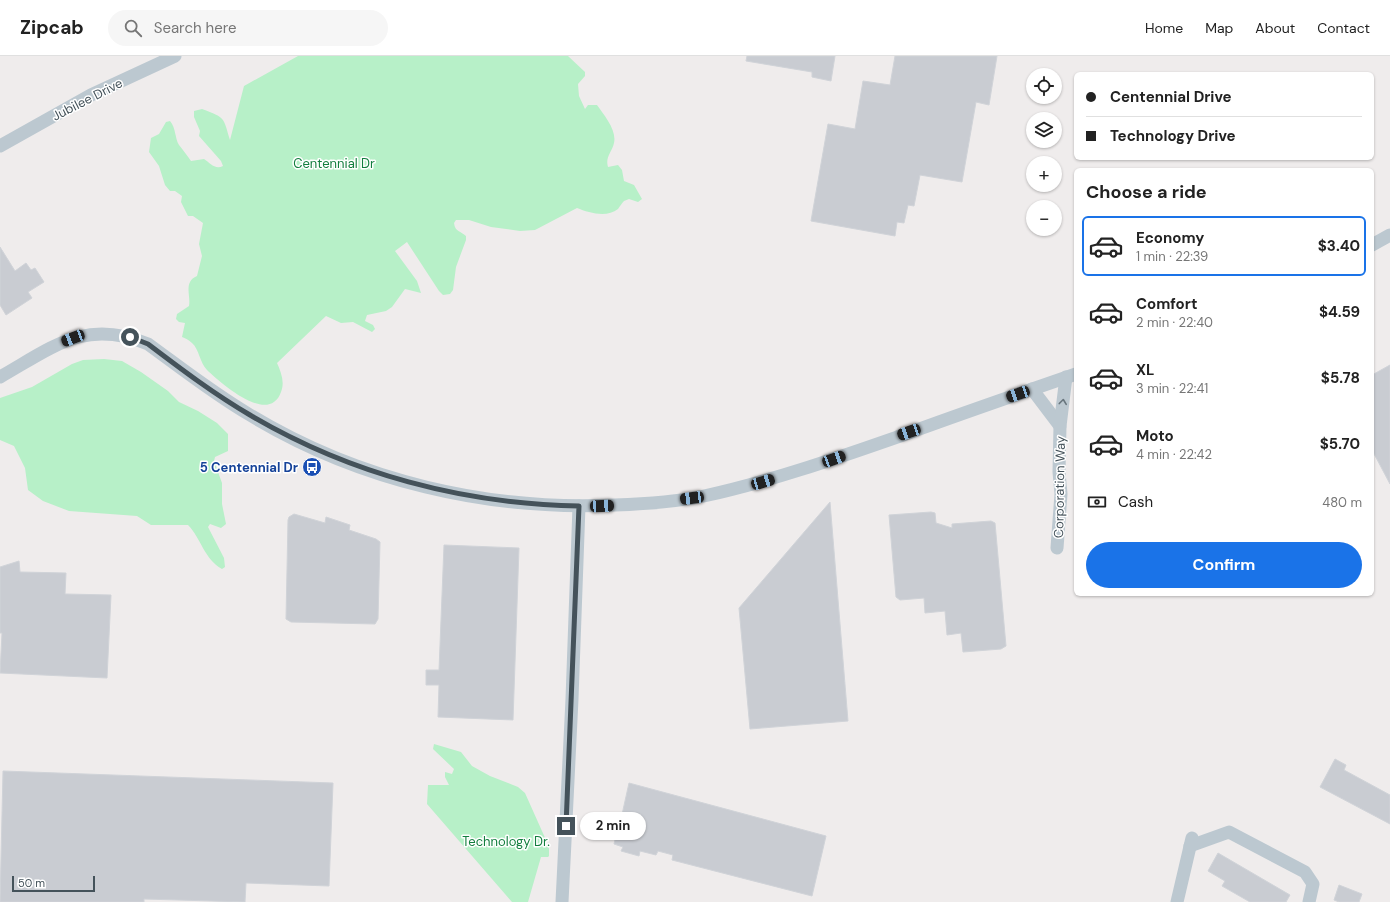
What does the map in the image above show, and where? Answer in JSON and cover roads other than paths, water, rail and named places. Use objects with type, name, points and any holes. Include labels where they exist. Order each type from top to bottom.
[{"type":"street","name":"Jubilee Drive","points":[[0,146],[91,95],[175,56]]},
{"type":"street","points":[[1374,244],[1390,235]]},
{"type":"street","points":[[0,377],[46,349],[73,338],[101,333],[130,337],[148,344],[249,415],[347,462],[394,478],[472,497],[514,503],[579,506],[667,501],[701,497],[748,486],[804,470],[1071,376]]},
{"type":"street","name":"Corporation Way","points":[[1057,548],[1061,494],[1059,472],[1060,426],[1071,376]]},
{"type":"street","name":"Corporation Way","points":[[1032,389],[1060,426]]},
{"type":"street","points":[[562,902],[572,699],[579,506]]},
{"type":"street","points":[[1176,902],[1191,841],[1229,832],[1305,872],[1312,884],[1309,902]]},
{"type":"place","name":"5 Centennial Dr","points":[[312,467]]},
{"type":"park label","name":"Centennial Dr","points":[[334,163]]},
{"type":"park label","name":"Technology Dr.","points":[[506,841]]}]
